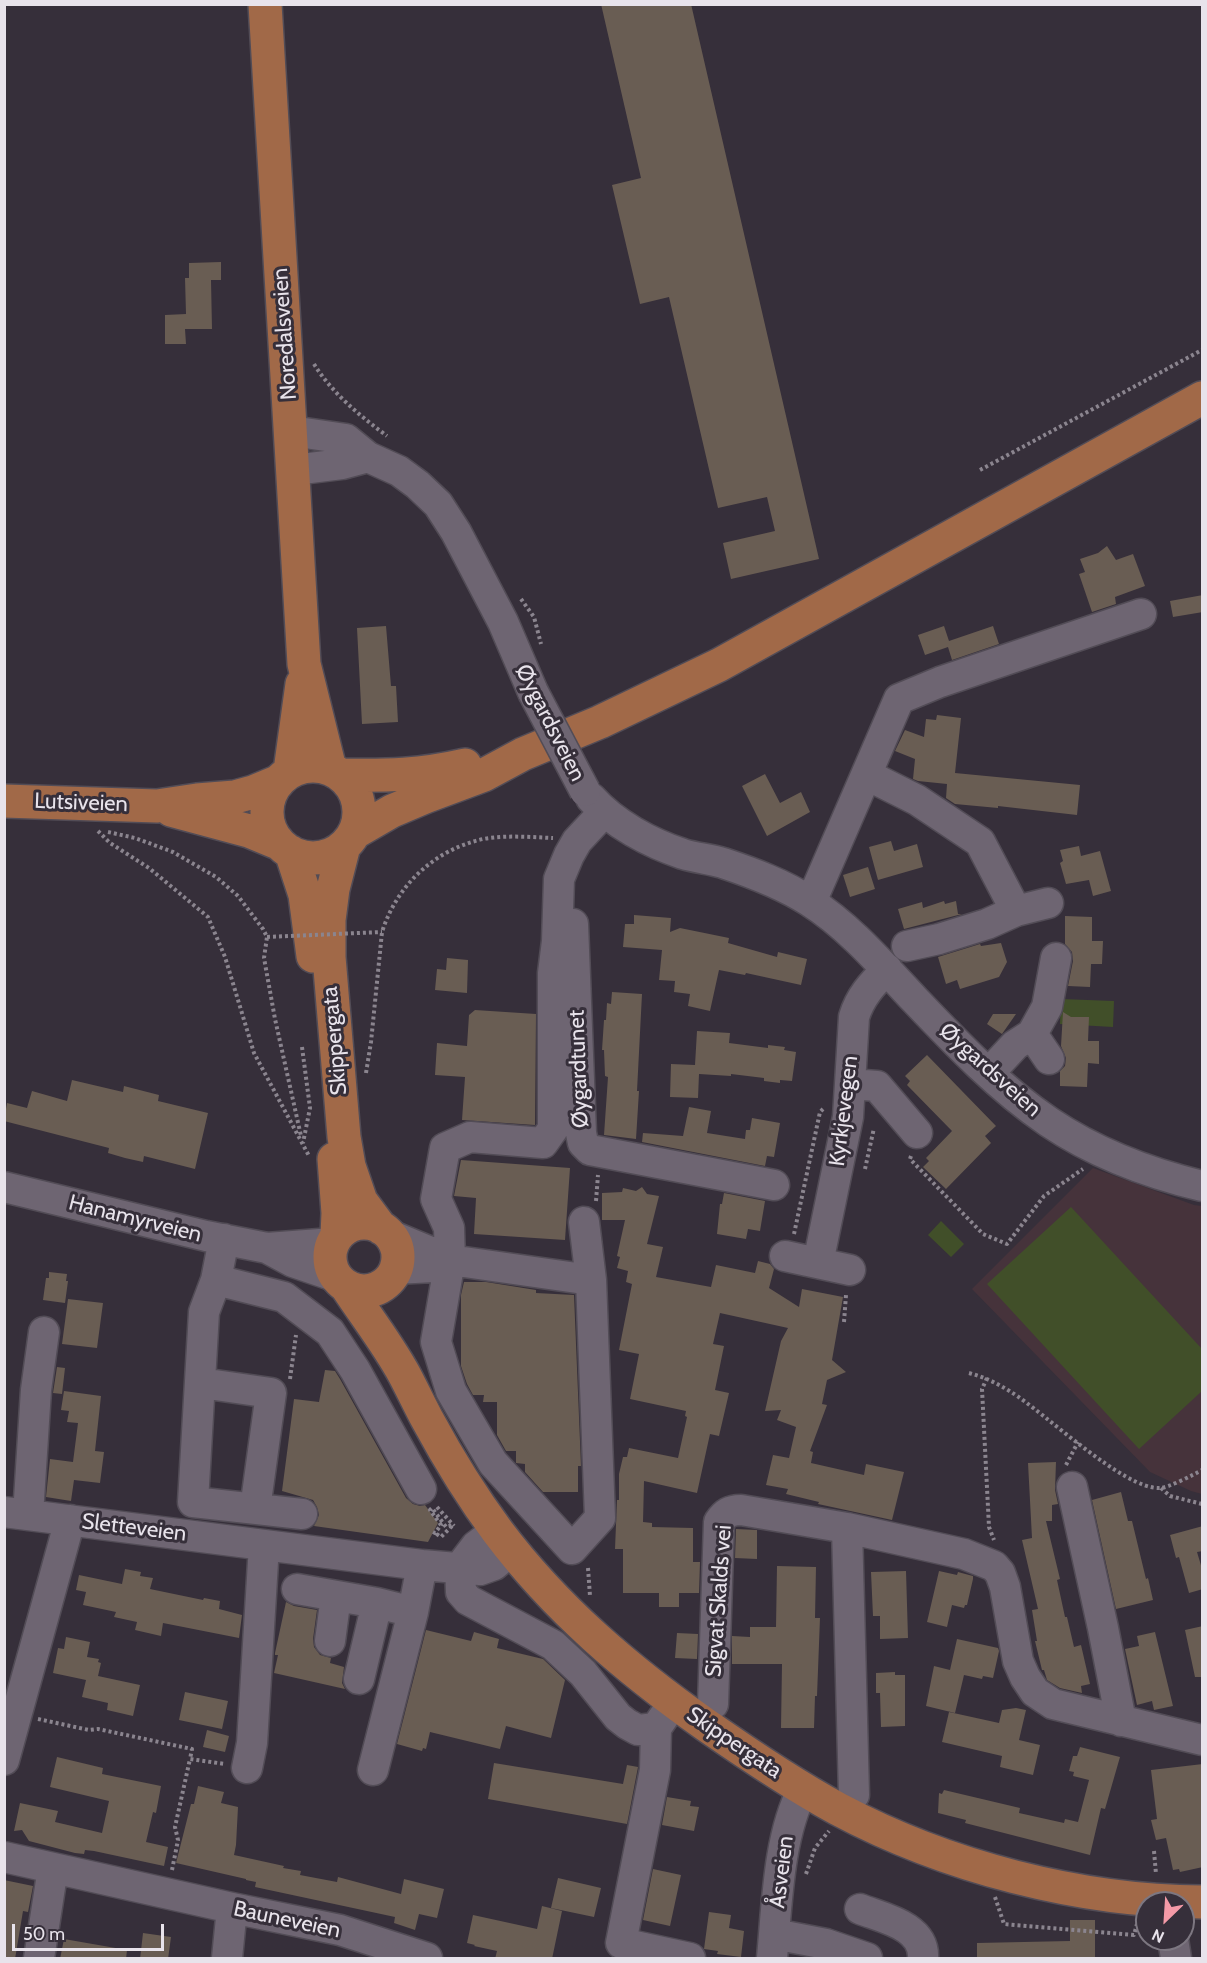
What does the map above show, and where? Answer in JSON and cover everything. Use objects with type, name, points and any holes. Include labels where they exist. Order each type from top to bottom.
[{"type":"main road","name":"Noredalsveien","points":[[265,4],[304,664],[283,777]]},
{"type":"main road","points":[[523,754],[393,776],[336,772],[317,765],[305,766],[283,777],[269,796],[266,813],[270,829],[285,847],[306,857],[315,858],[331,854],[349,839],[392,811],[425,796],[484,775],[523,754],[600,722],[719,665],[1203,398]]},
{"type":"main road","name":"Noredalsveien","points":[[304,664],[336,772]]},
{"type":"main road","points":[[336,772],[355,792],[359,808],[359,818],[349,839]]},
{"type":"main road","name":"Lutsiveien","points":[[4,801],[158,806],[235,797],[253,792],[283,777]]},
{"type":"main road","name":"Lutsiveien","points":[[158,806],[249,831],[285,847]]},
{"type":"main road","name":"Skippergata","points":[[349,839],[333,889],[329,920],[329,957],[344,1137],[349,1166],[361,1201],[386,1232],[397,1252],[392,1274],[388,1319],[403,1372]]},
{"type":"main road","name":"Skippergata","points":[[285,847],[305,896],[313,955],[338,1212],[335,1239],[329,1255],[331,1267],[403,1372],[452,1462],[504,1540],[526,1567],[589,1632],[624,1664],[665,1715],[882,1831],[988,1871],[1057,1886],[1135,1894]]},
{"type":"main road","points":[[335,1239],[347,1227],[358,1223],[370,1223],[386,1232]]},
{"type":"main road","points":[[341,1282],[357,1290],[368,1290],[380,1287],[392,1274]]},
{"type":"street","name":"Øygardsveien","points":[[291,431],[346,439],[379,448],[399,471],[438,504],[456,532],[503,622],[533,692],[595,802],[661,845],[758,876],[811,902],[843,927],[887,969],[958,1044],[989,1073],[1028,1107],[1099,1157],[1203,1186]]},
{"type":"street","points":[[294,470],[342,464],[379,448]]},
{"type":"street","points":[[811,902],[899,699],[940,682],[1141,614]]},
{"type":"street","points":[[867,775],[917,800],[980,842],[1016,911]]},
{"type":"street","points":[[584,1222],[591,1280],[592,1526],[572,1549],[493,1463],[451,1391],[436,1342],[450,1260],[449,1228],[436,1199],[445,1148],[470,1137],[543,1143],[553,1129],[553,973],[560,879],[595,802]]},
{"type":"street","name":"Øygardtunet","points":[[563,872],[570,891],[574,936],[581,1133],[586,1147],[599,1152],[774,1185]]},
{"type":"street","points":[[907,946],[939,939],[987,924],[1016,911],[1048,903]]},
{"type":"street","points":[[989,1073],[1015,1045],[1032,1034],[1047,1007],[1056,958]]},
{"type":"street","name":"Kyrkjevegen","points":[[818,1263],[848,1117],[854,1017],[858,1002],[887,969]]},
{"type":"street","points":[[1032,1034],[1049,1059]]},
{"type":"street","points":[[851,1084],[877,1086],[917,1133]]},
{"type":"street","name":"Hanamyrveien","points":[[4,1187],[267,1248],[293,1262],[341,1282]]},
{"type":"street","points":[[386,1232],[450,1260],[591,1280]]},
{"type":"street","points":[[224,1239],[216,1280],[204,1312],[194,1502],[302,1514]]},
{"type":"street","name":"Hanamyrveien","points":[[267,1248],[335,1239]]},
{"type":"street","points":[[784,1256],[850,1270]]},
{"type":"street","points":[[392,1274],[434,1267],[450,1260]]},
{"type":"street","points":[[216,1280],[284,1297],[330,1332],[356,1370],[421,1489]]},
{"type":"street","points":[[16,1513],[44,1332]]},
{"type":"street","points":[[201,1383],[271,1393],[255,1509]]},
{"type":"street","points":[[1072,1487],[1121,1721]]},
{"type":"street","name":"Sigvat Skalds vei","points":[[713,1704],[719,1522],[725,1514],[732,1510],[847,1528],[964,1554],[994,1566]]},
{"type":"street","name":"Sletteveien","points":[[16,1513],[422,1565],[460,1567]]},
{"type":"street","points":[[4,1760],[11,1724],[70,1520]]},
{"type":"street","points":[[847,1528],[854,1795]]},
{"type":"street","points":[[504,1540],[476,1546],[466,1557],[460,1567],[462,1592],[468,1600],[553,1645],[584,1673],[618,1717],[627,1724],[638,1730],[665,1715]]},
{"type":"street","points":[[247,1768],[252,1743],[264,1545]]},
{"type":"street","points":[[373,1770],[413,1612],[422,1565]]},
{"type":"street","points":[[994,1566],[1000,1573],[1005,1587],[1018,1660],[1035,1692],[1053,1704],[1203,1740]]},
{"type":"street","points":[[297,1589],[377,1603],[413,1612]]},
{"type":"street","points":[[330,1641],[336,1596]]},
{"type":"street","points":[[359,1679],[377,1603]]},
{"type":"street","points":[[665,1715],[621,1943],[690,1959]]},
{"type":"street","name":"Åsveien","points":[[773,1946],[787,1832],[794,1807],[803,1789]]},
{"type":"street","name":"Bauneveien","points":[[4,1857],[340,1930],[427,1959]]},
{"type":"street","points":[[39,1958],[53,1868]]},
{"type":"street","points":[[227,1959],[232,1908]]},
{"type":"street","points":[[860,1909],[903,1926],[912,1932],[924,1953],[923,1959]]},
{"type":"street","points":[[773,1946],[826,1944],[867,1959]]},
{"type":"path","points":[[980,470],[1203,350]]},
{"type":"path","points":[[312,359],[324,378],[351,407],[379,448]]},
{"type":"path","points":[[516,594],[534,616],[541,649]]},
{"type":"path","points":[[303,1143],[264,958],[267,937],[263,929],[238,896],[216,877],[173,852],[135,837],[98,830],[110,843],[149,868],[208,917],[225,957],[254,1053],[312,1163]]},
{"type":"path","points":[[365,1080],[382,932],[387,916],[400,892],[439,857],[483,839],[533,837],[577,841]]},
{"type":"path","points":[[267,937],[382,932]]},
{"type":"path","points":[[302,1047],[310,1108],[303,1143]]},
{"type":"path","points":[[917,1133],[910,1159],[983,1234],[1007,1244],[1044,1196],[1099,1157]]},
{"type":"path","points":[[584,1222],[595,1215],[599,1152]]},
{"type":"path","points":[[774,1185],[806,1180],[835,1186]]},
{"type":"path","points":[[969,1373],[987,1378],[1012,1392],[1123,1476],[1145,1485],[1161,1488],[1170,1496],[1203,1504]]},
{"type":"path","points":[[987,1378],[982,1389],[989,1527],[999,1554],[994,1566]]},
{"type":"path","points":[[1161,1488],[1203,1470]]},
{"type":"path","points":[[421,1489],[460,1530]]},
{"type":"path","points":[[432,1508],[446,1527],[453,1525],[441,1537],[434,1533],[441,1525],[430,1510],[432,1508]]},
{"type":"path","points":[[591,1601],[592,1526]]},
{"type":"path","points":[[11,1724],[98,1729],[192,1749],[175,1827],[178,1840],[167,1894]]},
{"type":"path","points":[[190,1759],[247,1768]]},
{"type":"path","points":[[805,1876],[815,1848],[831,1830]]},
{"type":"path","points":[[1155,1851],[1158,1891]]},
{"type":"path","points":[[988,1871],[1005,1924],[1134,1935],[1135,1932]]},
{"type":"shaded area","points":[[1093,1168],[1202,1206],[1202,1494],[1150,1472],[972,1289]]},
{"type":"green space","points":[[1061,999],[1114,1001],[1113,1027],[1060,1024]]},
{"type":"green space","points":[[1071,1207],[1202,1349],[1202,1391],[1139,1449],[987,1284]]},
{"type":"green space","points":[[941,1221],[964,1244],[951,1257],[928,1235]]},
{"type":"building","points":[[601,4],[691,4],[819,559],[731,579],[723,543],[775,531],[767,497],[718,508],[669,297],[640,304],[612,185],[641,178]]},
{"type":"building","points":[[221,262],[221,280],[211,280],[212,329],[185,329],[186,344],[165,344],[165,315],[186,314],[185,278],[189,278],[189,263]]},
{"type":"building","points":[[1107,546],[1116,560],[1133,554],[1145,586],[1115,597],[1116,604],[1092,612],[1079,574],[1085,572],[1080,559],[1098,553]]},
{"type":"building","points":[[1203,595],[1203,612],[1173,617],[1170,601]]},
{"type":"building","points":[[386,626],[391,686],[396,686],[398,722],[362,724],[357,628]]},
{"type":"building","points":[[944,626],[949,641],[993,626],[999,644],[952,660],[948,647],[925,655],[918,635]]},
{"type":"building","points":[[937,715],[961,718],[955,773],[1080,785],[1077,815],[998,806],[998,808],[955,804],[946,798],[947,784],[913,779],[915,759],[895,751],[905,730],[924,737],[926,719],[936,720]]},
{"type":"building","points":[[765,774],[780,803],[801,792],[810,812],[767,836],[742,786]]},
{"type":"building","points":[[891,841],[894,851],[917,844],[923,867],[878,880],[869,847]]},
{"type":"building","points":[[1079,846],[1081,856],[1100,851],[1111,891],[1093,896],[1089,880],[1066,884],[1060,863],[1063,861],[1060,850]]},
{"type":"building","points":[[868,867],[875,889],[850,897],[843,875]]},
{"type":"building","points":[[944,901],[945,904],[956,901],[958,914],[962,914],[904,929],[898,909],[922,902],[923,908]]},
{"type":"building","points":[[634,915],[671,918],[670,932],[680,928],[729,938],[728,943],[777,957],[778,952],[807,959],[801,985],[746,973],[745,975],[719,970],[710,1011],[688,1006],[690,994],[674,992],[675,981],[659,980],[662,950],[623,947],[625,924],[634,924]]},
{"type":"building","points":[[1065,916],[1092,917],[1092,941],[1103,941],[1102,964],[1091,964],[1090,987],[1068,986],[1073,961],[1072,952],[1065,944]]},
{"type":"building","points":[[1001,943],[1007,962],[999,977],[960,989],[957,980],[946,984],[938,957],[980,944],[981,946]]},
{"type":"building","points":[[447,958],[468,960],[467,993],[435,990],[437,969],[446,970]]},
{"type":"building","points":[[612,992],[642,994],[636,1139],[604,1135],[608,1077],[605,1076],[604,1050],[602,1050],[604,1020],[606,1020],[607,1003],[611,1004]]},
{"type":"building","points":[[475,1010],[536,1014],[535,1125],[462,1120],[465,1077],[435,1075],[437,1043],[467,1046],[469,1015]]},
{"type":"building","points":[[1063,1012],[1071,1017],[1089,1017],[1088,1041],[1099,1041],[1099,1064],[1088,1063],[1087,1087],[1060,1086],[1060,1071],[1065,1066],[1066,1058],[1061,1046]]},
{"type":"building","points":[[993,1014],[1016,1014],[1002,1034],[987,1024]]},
{"type":"building","points":[[697,1031],[730,1033],[729,1043],[768,1048],[768,1045],[785,1047],[784,1050],[796,1052],[792,1081],[780,1080],[780,1083],[764,1081],[764,1078],[731,1074],[731,1076],[699,1074],[698,1098],[670,1097],[671,1064],[695,1065]]},
{"type":"building","points":[[927,1055],[996,1126],[985,1136],[991,1143],[946,1189],[923,1167],[929,1161],[926,1158],[952,1131],[907,1085],[910,1081],[905,1076]]},
{"type":"building","points":[[72,1080],[123,1092],[124,1086],[159,1095],[158,1101],[208,1113],[195,1169],[144,1156],[143,1162],[125,1158],[108,1153],[109,1148],[4,1121],[7,1103],[27,1108],[32,1091],[67,1101]]},
{"type":"building","points":[[689,1107],[711,1111],[707,1133],[745,1139],[746,1130],[750,1130],[752,1118],[780,1123],[774,1157],[767,1156],[765,1166],[642,1142],[643,1133],[683,1136]]},
{"type":"building","points":[[461,1160],[570,1168],[565,1240],[474,1234],[476,1198],[454,1196]]},
{"type":"building","points":[[642,1187],[647,1194],[659,1196],[647,1244],[663,1247],[656,1277],[711,1287],[716,1265],[755,1273],[758,1261],[770,1264],[774,1269],[769,1288],[799,1307],[802,1289],[843,1297],[832,1360],[846,1372],[827,1380],[822,1404],[827,1405],[810,1451],[813,1452],[811,1463],[864,1475],[866,1464],[904,1472],[892,1520],[818,1504],[819,1502],[786,1494],[788,1489],[766,1485],[773,1455],[789,1458],[796,1427],[777,1420],[781,1410],[765,1411],[781,1341],[788,1328],[720,1313],[713,1344],[724,1346],[715,1390],[729,1393],[719,1436],[710,1434],[697,1493],[644,1481],[643,1522],[652,1523],[652,1527],[693,1528],[693,1562],[700,1562],[699,1593],[679,1593],[679,1607],[659,1607],[659,1593],[623,1593],[623,1549],[615,1549],[619,1474],[623,1457],[627,1457],[629,1448],[678,1458],[687,1417],[685,1416],[686,1411],[630,1399],[639,1354],[619,1350],[632,1284],[626,1282],[628,1271],[617,1268],[620,1257],[617,1256],[625,1220],[602,1220],[602,1193],[622,1192],[623,1188],[636,1191]]},
{"type":"building","points":[[724,1193],[765,1201],[760,1231],[748,1229],[746,1239],[717,1234],[720,1204],[722,1204]]},
{"type":"building","points":[[49,1272],[67,1274],[65,1303],[43,1300]]},
{"type":"building","points":[[464,1282],[486,1282],[536,1290],[536,1293],[574,1295],[581,1466],[578,1466],[578,1492],[543,1492],[525,1472],[525,1464],[516,1463],[516,1451],[506,1451],[497,1435],[497,1402],[483,1402],[484,1395],[473,1395],[467,1384],[461,1366],[461,1295]]},
{"type":"building","points":[[68,1299],[103,1303],[97,1348],[62,1344]]},
{"type":"building","points":[[57,1367],[65,1368],[62,1394],[53,1393]]},
{"type":"building","points":[[325,1370],[335,1371],[406,1498],[413,1504],[425,1505],[438,1523],[428,1542],[314,1526],[319,1515],[313,1500],[282,1491],[294,1399],[319,1402]]},
{"type":"building","points":[[64,1391],[101,1396],[95,1451],[104,1452],[100,1483],[74,1480],[71,1501],[46,1497],[50,1459],[73,1462],[78,1423],[67,1422],[69,1411],[61,1410]]},
{"type":"building","points":[[1056,1462],[1055,1490],[1058,1504],[1052,1505],[1052,1521],[1046,1521],[1060,1579],[1057,1580],[1065,1617],[1067,1617],[1074,1647],[1081,1645],[1090,1684],[1081,1686],[1082,1693],[1060,1688],[1047,1680],[1042,1670],[1035,1641],[1037,1641],[1032,1610],[1038,1609],[1022,1540],[1032,1538],[1028,1463]]},
{"type":"building","points":[[1121,1492],[1128,1521],[1132,1521],[1153,1600],[1116,1609],[1092,1500]]},
{"type":"building","points":[[1203,1526],[1203,1551],[1197,1552],[1203,1572],[1203,1589],[1189,1593],[1170,1535]]},
{"type":"building","points":[[736,1529],[757,1530],[757,1559],[735,1558]]},
{"type":"building","points":[[777,1566],[816,1567],[815,1618],[820,1618],[814,1728],[781,1728],[782,1664],[732,1664],[732,1636],[750,1637],[750,1627],[776,1627]]},
{"type":"building","points":[[125,1569],[141,1572],[140,1576],[153,1578],[150,1589],[203,1600],[204,1598],[220,1601],[219,1609],[242,1615],[239,1638],[163,1623],[161,1636],[135,1630],[137,1622],[114,1617],[116,1612],[83,1605],[86,1592],[76,1590],[79,1575],[122,1584]]},
{"type":"building","points":[[906,1571],[908,1638],[880,1639],[880,1616],[873,1616],[871,1572]]},
{"type":"building","points":[[939,1571],[973,1576],[967,1605],[964,1608],[952,1605],[947,1627],[927,1622]]},
{"type":"building","points":[[286,1602],[294,1606],[317,1610],[314,1647],[320,1655],[331,1658],[330,1663],[344,1667],[342,1683],[345,1689],[274,1673],[278,1655],[275,1653]]},
{"type":"building","points":[[1203,1626],[1203,1677],[1195,1677],[1185,1630]]},
{"type":"building","points":[[426,1630],[471,1641],[474,1632],[499,1639],[497,1648],[543,1659],[565,1680],[551,1738],[506,1726],[500,1749],[430,1732],[426,1749],[423,1748],[422,1751],[397,1744]]},
{"type":"building","points":[[1155,1632],[1173,1706],[1154,1710],[1152,1701],[1137,1705],[1125,1649],[1139,1646],[1137,1636]]},
{"type":"building","points":[[677,1633],[698,1634],[697,1659],[675,1658]]},
{"type":"building","points":[[66,1637],[90,1642],[87,1657],[99,1659],[98,1662],[101,1663],[98,1676],[140,1685],[133,1716],[107,1710],[108,1703],[82,1697],[86,1680],[53,1673],[58,1648],[64,1649]]},
{"type":"building","points":[[957,1639],[998,1648],[999,1651],[993,1678],[983,1676],[982,1679],[964,1675],[955,1713],[926,1706],[934,1666],[950,1670]]},
{"type":"building","points":[[895,1672],[895,1675],[905,1675],[905,1726],[881,1727],[880,1693],[876,1693],[876,1673]]},
{"type":"building","points":[[185,1692],[228,1701],[222,1729],[179,1720]]},
{"type":"building","points":[[1016,1708],[1026,1710],[1019,1740],[1040,1745],[1033,1775],[1000,1767],[1002,1756],[942,1742],[949,1712],[999,1723],[1002,1710]]},
{"type":"building","points":[[207,1730],[229,1736],[225,1752],[203,1747]]},
{"type":"building","points":[[1080,1747],[1120,1757],[1105,1809],[1101,1808],[1090,1855],[965,1823],[966,1820],[938,1813],[939,1793],[942,1794],[944,1790],[1020,1808],[1019,1813],[1064,1823],[1065,1819],[1078,1822],[1089,1780],[1073,1776],[1074,1772],[1069,1771],[1073,1756],[1077,1756]]},
{"type":"building","points":[[57,1757],[103,1768],[102,1774],[161,1786],[156,1813],[153,1812],[146,1842],[168,1847],[164,1866],[94,1851],[85,1850],[84,1854],[75,1853],[29,1841],[22,1830],[14,1831],[20,1803],[58,1811],[55,1822],[102,1833],[109,1801],[50,1787]]},
{"type":"building","points":[[494,1763],[623,1784],[627,1765],[638,1767],[627,1824],[488,1799]]},
{"type":"building","points":[[1203,1764],[1203,1867],[1180,1872],[1179,1869],[1173,1870],[1166,1838],[1156,1840],[1151,1820],[1157,1819],[1151,1770]]},
{"type":"building","points":[[198,1786],[224,1792],[221,1803],[238,1807],[234,1855],[301,1871],[300,1875],[337,1882],[338,1877],[401,1894],[404,1879],[444,1889],[437,1918],[419,1914],[415,1930],[394,1923],[395,1917],[255,1887],[256,1882],[176,1863]]},
{"type":"building","points":[[667,1797],[691,1801],[690,1806],[699,1807],[694,1831],[662,1825]]},
{"type":"building","points":[[653,1869],[681,1875],[670,1926],[643,1920]]},
{"type":"building","points":[[558,1878],[601,1888],[594,1917],[551,1908]]},
{"type":"building","points":[[4,1880],[33,1886],[28,1912],[23,1911],[15,1959],[4,1959]]},
{"type":"building","points":[[542,1906],[562,1911],[552,1959],[495,1959],[497,1951],[467,1943],[473,1915],[537,1929]]},
{"type":"building","points":[[709,1912],[731,1915],[729,1928],[744,1931],[741,1957],[717,1954],[718,1951],[704,1949]]},
{"type":"building","points":[[1070,1920],[1095,1920],[1095,1959],[977,1959],[977,1943],[1070,1941]]},
{"type":"building","points":[[143,1933],[171,1937],[168,1959],[140,1959]]},
{"type":"building","points":[[64,1939],[127,1950],[126,1959],[60,1959]]}]
